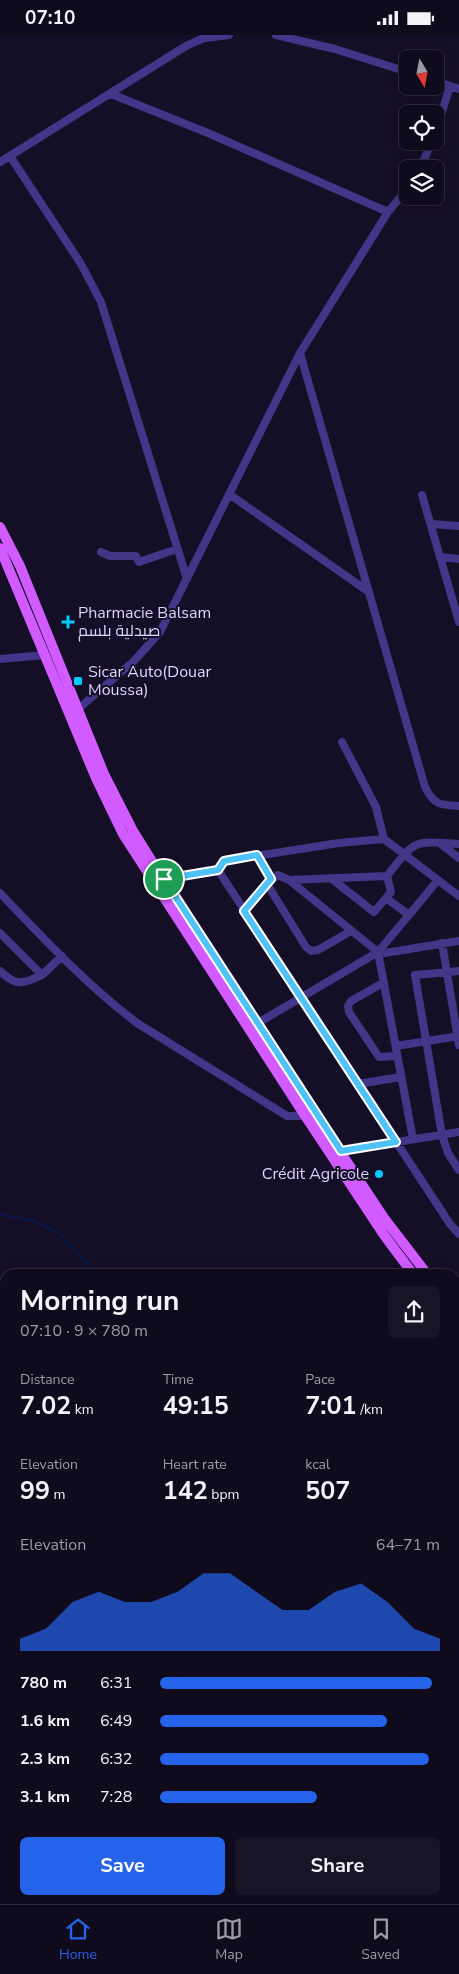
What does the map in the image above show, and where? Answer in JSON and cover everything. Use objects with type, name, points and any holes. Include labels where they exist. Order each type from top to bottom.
[{"type":"main road","points":[[0,527],[20,566],[120,806],[164,879],[384,1218],[423,1269]]},
{"type":"main road","points":[[0,548],[96,778],[123,834],[306,1117],[384,1235],[409,1269]]},
{"type":"street","points":[[0,162],[186,46],[207,37],[228,35]]},
{"type":"street","points":[[276,35],[326,47],[399,69]]},
{"type":"street","points":[[444,84],[459,89]]},
{"type":"street","points":[[444,105],[450,86]]},
{"type":"street","points":[[110,93],[208,133],[388,212]]},
{"type":"street","points":[[10,156],[81,264],[101,302],[187,579]]},
{"type":"street","points":[[78,709],[134,661],[160,632],[300,353],[388,212],[399,199]]},
{"type":"street","points":[[300,353],[425,787],[434,801],[443,805],[459,806]]},
{"type":"street","points":[[229,494],[369,592]]},
{"type":"street","points":[[422,495],[440,557],[455,595],[459,622]]},
{"type":"street","points":[[431,524],[459,526]]},
{"type":"street","points":[[101,552],[110,556],[136,555],[139,562],[177,549]]},
{"type":"street","points":[[440,557],[459,559]]},
{"type":"street","points":[[0,659],[45,655]]},
{"type":"street","points":[[342,742],[376,807],[384,839],[459,896]]},
{"type":"street","points":[[164,879],[218,870],[224,861],[339,843],[384,839]]},
{"type":"street","points":[[288,880],[387,876],[404,854],[414,845],[422,842],[459,845]]},
{"type":"street","points":[[440,843],[459,858]]},
{"type":"street","points":[[257,855],[269,882],[306,947],[311,951],[318,950],[351,931]]},
{"type":"street","points":[[218,870],[450,1224],[459,1234]]},
{"type":"street","points":[[244,911],[269,882],[278,875],[288,880],[378,952],[386,953],[459,941]]},
{"type":"street","points":[[332,879],[374,912],[391,892],[387,876]]},
{"type":"street","points":[[258,1023],[378,952],[438,880]]},
{"type":"street","points":[[0,893],[116,1008],[287,1116],[306,1117]]},
{"type":"street","points":[[386,898],[409,915]]},
{"type":"street","points":[[0,933],[42,975]]},
{"type":"street","points":[[396,1047],[459,1039],[442,943]]},
{"type":"street","points":[[378,952],[412,1139]]},
{"type":"street","points":[[0,971],[13,983],[18,983],[42,975],[62,956]]},
{"type":"street","points":[[459,971],[415,975],[442,1135],[448,1153],[459,1170]]},
{"type":"street","points":[[383,983],[351,1001],[348,1006],[349,1012],[379,1057],[397,1056]]},
{"type":"street","points":[[358,1084],[401,1077]]},
{"type":"street","points":[[341,1151],[459,1132]]},
{"type":"waterway","points":[[0,1215],[32,1220],[59,1233],[93,1269]]},
{"type":"place","name":"Pharmacie Balsam صيدلية بلسم","points":[[68,622]]},
{"type":"place","name":"Sicar Auto(Douar Moussa)","points":[[78,681]]},
{"type":"place","name":"Crédit Agricole","points":[[379,1174]]},
{"type":"route","points":[[257,855],[271,879],[244,911],[396,1142],[341,1151],[182,910],[164,879],[218,870],[220,864],[224,861],[257,855]]}]
